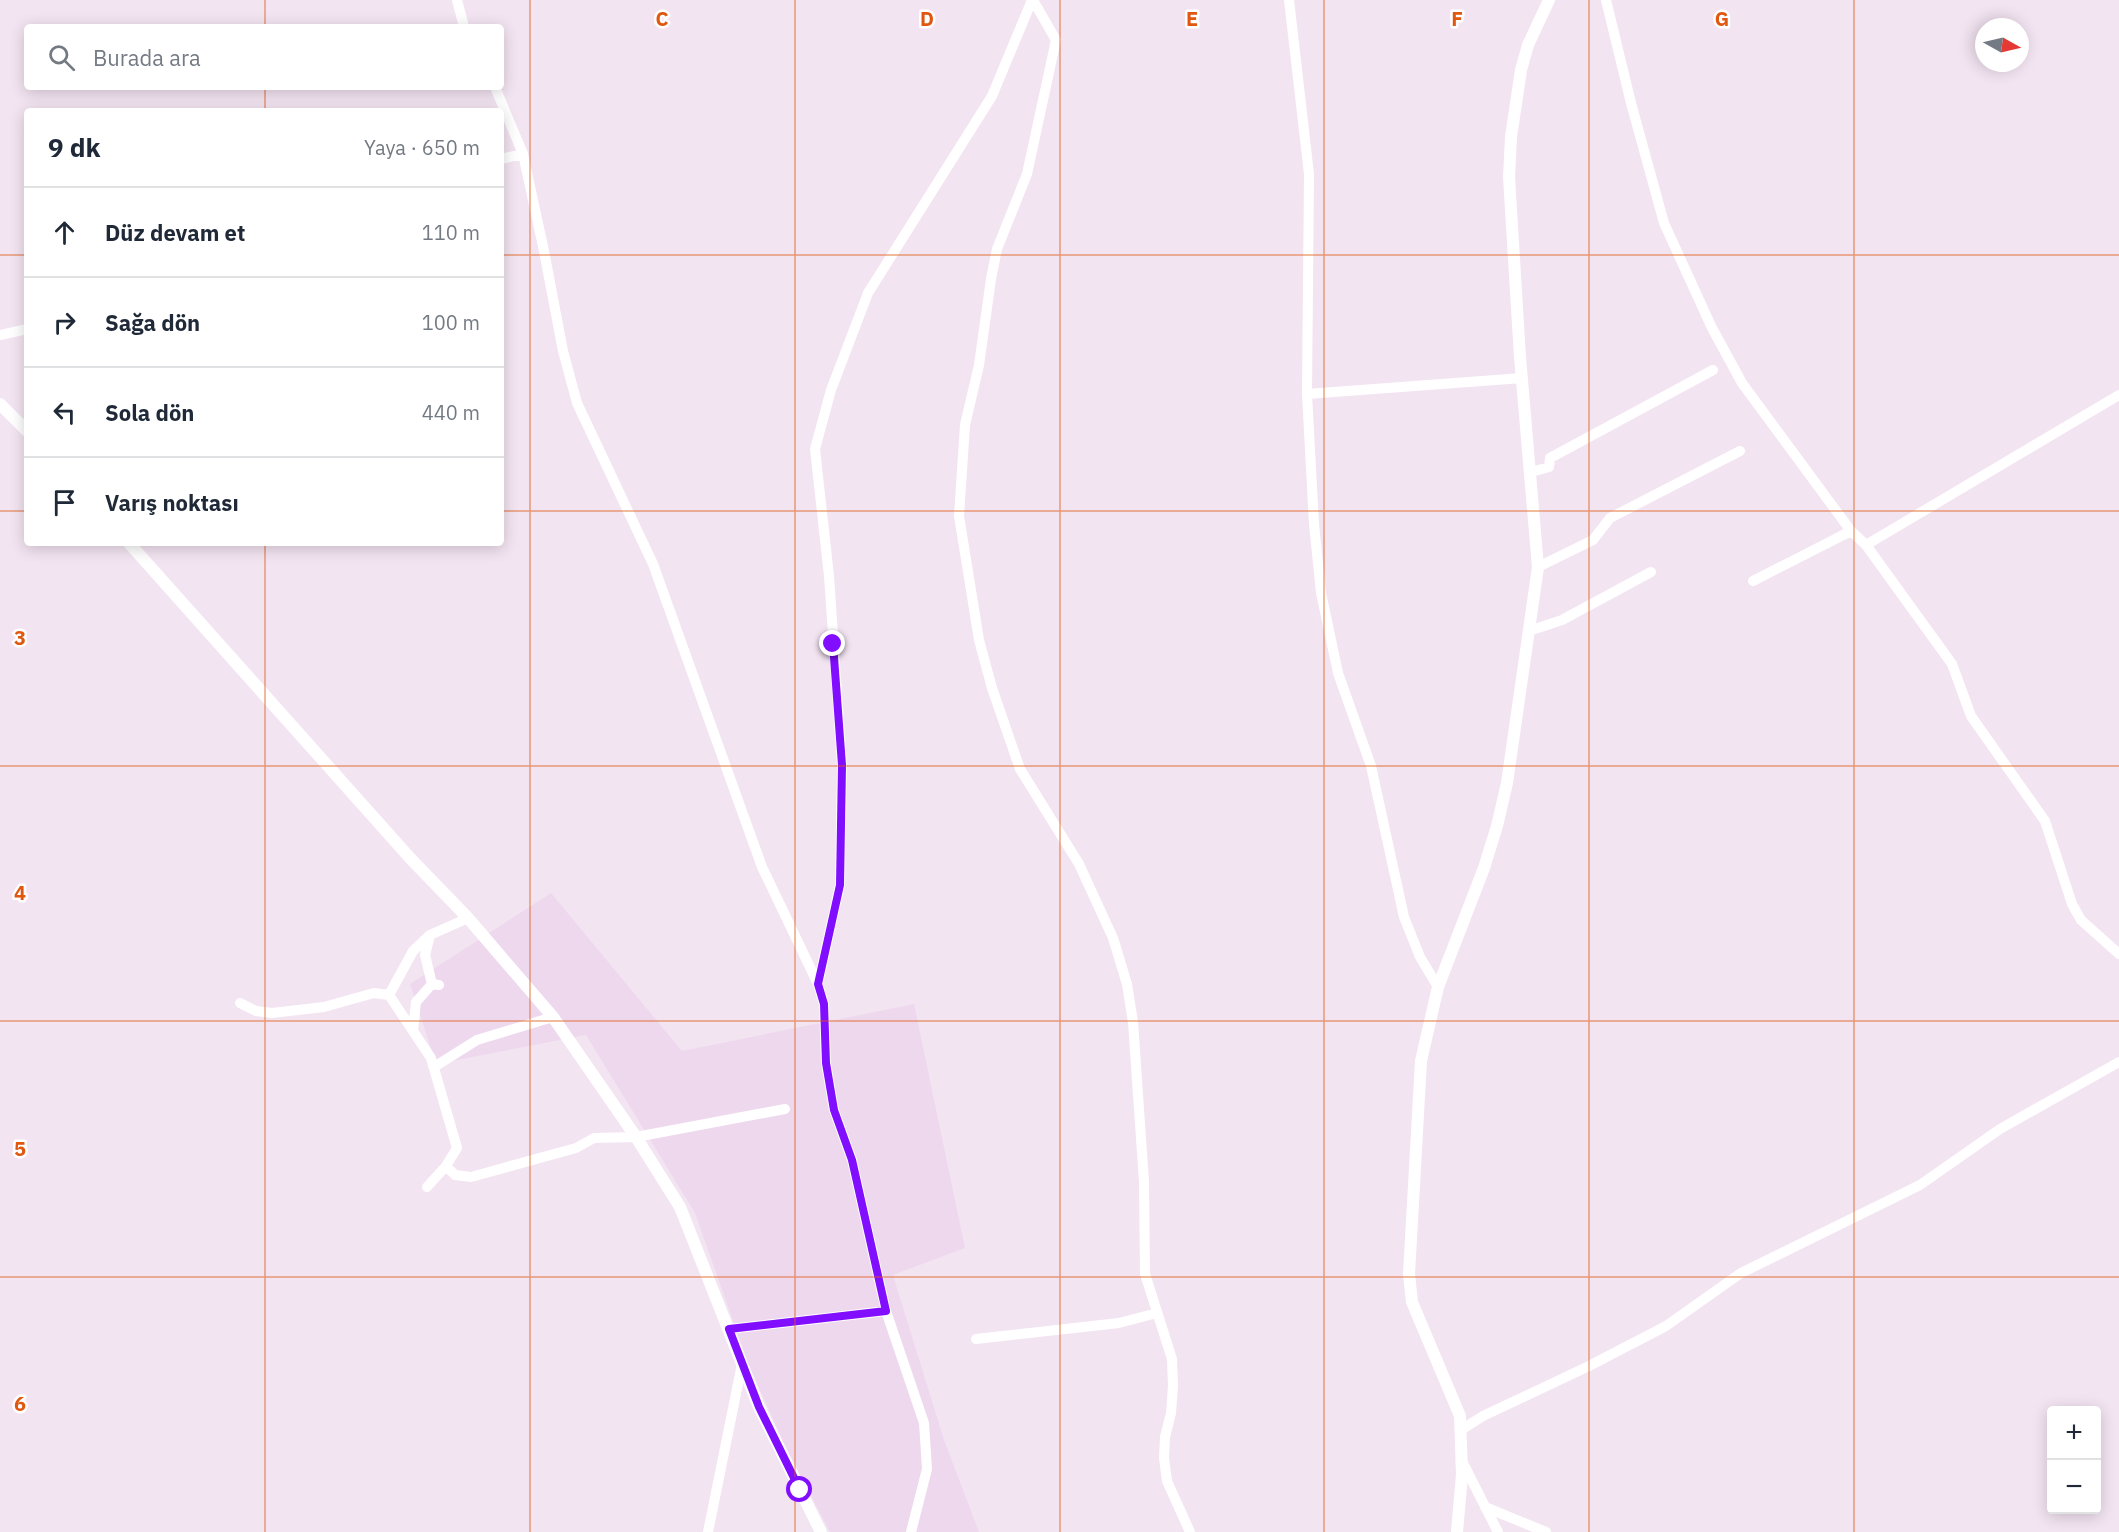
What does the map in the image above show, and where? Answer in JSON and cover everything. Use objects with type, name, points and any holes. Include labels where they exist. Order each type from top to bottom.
[{"type":"street","points":[[457,0],[463,24]]},
{"type":"street","points":[[818,984],[840,885],[842,765],[830,576],[815,449],[831,390],[868,293],[992,96],[1032,0]]},
{"type":"street","points":[[1032,0],[1056,40],[1027,174],[997,249],[979,365],[965,425],[959,516],[979,640],[992,688],[1020,769],[1080,864],[1113,938],[1127,984],[1134,1044],[1144,1182],[1144,1274],[1172,1359],[1171,1413],[1165,1437],[1164,1458],[1167,1481],[1190,1532]]},
{"type":"street","points":[[1289,0],[1309,174],[1307,394],[1314,524],[1321,593],[1338,673],[1371,766],[1404,917],[1419,957],[1438,987]]},
{"type":"street","points":[[1457,1532],[1462,1461],[1460,1416],[1412,1302],[1409,1274],[1420,1061],[1438,987],[1484,868],[1497,826],[1507,783],[1538,567],[1522,378],[1509,177],[1511,137],[1521,70],[1528,45],[1550,0]]},
{"type":"street","points":[[1606,0],[1664,223],[1712,328],[1742,383],[1851,531],[1866,545],[1952,664],[1971,716],[2045,821],[2072,904],[2081,920],[2119,954]]},
{"type":"street","points":[[496,90],[504,108]]},
{"type":"street","points":[[504,109],[523,154],[563,351],[577,403],[653,564],[758,857],[818,984],[824,1004],[826,1063],[834,1110],[852,1160],[886,1311],[924,1423],[927,1469],[911,1532]]},
{"type":"street","points":[[504,158],[523,154]]},
{"type":"street","points":[[0,335],[24,330]]},
{"type":"street","points":[[1531,472],[1549,468],[1550,458],[1713,370]]},
{"type":"street","points":[[1307,394],[1522,378]]},
{"type":"street","points":[[1866,545],[2119,395]]},
{"type":"street","points":[[0,404],[24,428]]},
{"type":"street","points":[[1538,567],[1593,540],[1610,518],[1740,451]]},
{"type":"street","points":[[1753,580],[1851,531]]},
{"type":"street","points":[[132,546],[410,858],[468,918],[553,1017],[636,1137],[680,1207],[759,1407],[820,1532]]},
{"type":"street","points":[[1529,631],[1562,620],[1651,572]]},
{"type":"street","points":[[389,995],[413,951],[430,935],[468,918]]},
{"type":"street","points":[[413,1030],[416,1002],[435,984],[425,956],[430,935]]},
{"type":"street","points":[[240,1003],[256,1011],[272,1012],[324,1007],[374,993],[389,995],[431,1058],[457,1148],[446,1166],[427,1187]]},
{"type":"street","points":[[434,1067],[477,1040],[553,1017]]},
{"type":"street","points":[[1461,1430],[1483,1416],[1589,1366],[1666,1326],[1742,1273],[1920,1185],[2000,1129],[2119,1062]]},
{"type":"street","points":[[446,1166],[455,1175],[471,1177],[576,1148],[594,1138],[636,1137],[785,1108]]},
{"type":"street","points":[[729,1329],[886,1311]]},
{"type":"street","points":[[976,1339],[1119,1323],[1157,1313]]},
{"type":"street","points":[[708,1532],[742,1364]]},
{"type":"street","points":[[1462,1461],[1498,1532]]},
{"type":"street","points":[[1485,1508],[1546,1532]]},
{"type":"shaded area","points":[[551,893],[682,1051],[914,1004],[965,1248],[893,1275],[944,1440],[979,1532],[830,1532],[784,1444],[748,1363],[695,1213],[586,1035],[436,1064],[410,984]]},
{"type":"route","points":[[800,1490],[759,1407],[729,1329],[886,1311],[852,1160],[834,1110],[826,1063],[824,1004],[818,984],[840,885],[842,765],[833,644]]}]
